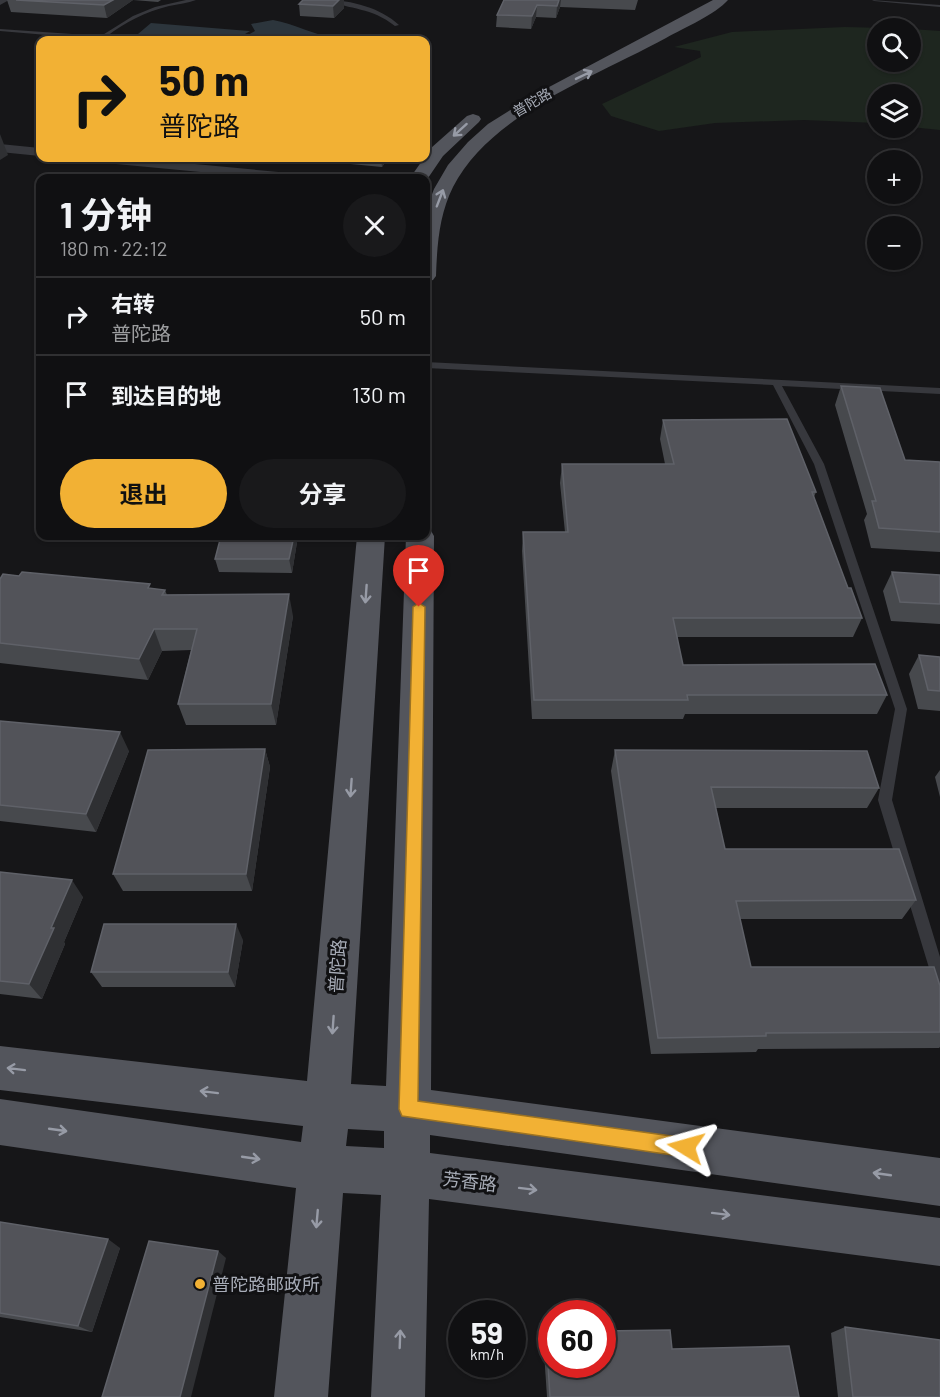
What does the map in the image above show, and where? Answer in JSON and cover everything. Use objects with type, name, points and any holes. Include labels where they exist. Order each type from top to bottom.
[{"type":"main road","points":[[633,33],[694,0]]},
{"type":"main road","name":"普陀路","points":[[430,242],[433,217],[445,186],[464,156],[484,135],[513,112],[648,42],[722,0]]},
{"type":"main road","name":"普陀路","points":[[422,174],[437,152],[458,130],[488,107]]},
{"type":"main road","name":"普陀路","points":[[301,1397],[327,1106],[371,540]]},
{"type":"main road","points":[[398,1397],[408,1109],[420,540]]},
{"type":"main road","points":[[0,1068],[327,1106],[408,1109],[940,1182]]},
{"type":"main road","name":"芳香路","points":[[0,1122],[321,1168],[406,1173],[940,1242]]},
{"type":"street","points":[[0,148],[36,152]]},
{"type":"street","points":[[136,162],[259,174]]},
{"type":"lane","points":[[107,36],[119,24],[142,12],[194,0]]},
{"type":"lane","points":[[328,0],[363,7],[387,16],[397,26]]},
{"type":"lane","points":[[874,0],[940,6]]},
{"type":"lane","points":[[0,30],[62,36]]},
{"type":"lane","points":[[430,365],[940,391]]},
{"type":"lane","points":[[776,382],[819,464],[902,709],[885,800],[940,981]]},
{"type":"shaded area","points":[[273,20],[325,36],[246,36],[255,31],[251,24]]},
{"type":"shaded area","points":[[151,23],[250,31],[242,36],[138,34]]},
{"type":"shaded area","points":[[867,28],[867,72],[921,72],[921,30],[940,31],[940,130],[921,128],[921,84],[867,84],[867,123],[804,120],[715,123],[659,131],[611,116],[602,104],[701,57],[700,51],[674,47],[732,32]]},
{"type":"building","points":[[16,0],[113,0],[104,5]]},
{"type":"building","points":[[303,0],[339,0],[333,6],[299,4]]},
{"type":"building","points":[[504,0],[559,0],[557,6],[537,5],[532,16],[497,15]]},
{"type":"building","points":[[841,386],[880,388],[905,460],[940,462],[940,532],[879,528],[872,501],[876,501]]},
{"type":"building","points":[[787,419],[816,492],[812,492],[848,588],[851,588],[862,618],[673,618],[683,665],[875,664],[887,695],[687,695],[688,700],[534,700],[523,532],[568,532],[562,464],[674,464],[663,420]]},
{"type":"building","points":[[220,540],[293,540],[289,559],[215,559]]},
{"type":"building","points":[[22,572],[150,584],[148,588],[165,590],[162,595],[289,594],[271,704],[178,704],[197,629],[154,629],[139,659],[0,643],[0,579],[3,574],[19,576]]},
{"type":"building","points":[[892,572],[940,575],[940,604],[900,602]]},
{"type":"building","points":[[919,655],[940,657],[940,691],[928,690]]},
{"type":"building","points":[[0,721],[120,732],[86,814],[0,805]]},
{"type":"building","points":[[265,749],[246,874],[113,874],[148,750]]},
{"type":"building","points":[[615,750],[867,751],[879,788],[711,787],[725,849],[899,849],[916,900],[736,901],[751,967],[934,967],[940,986],[940,1032],[766,1033],[766,1036],[658,1038]]},
{"type":"building","points":[[0,872],[72,880],[29,984],[0,981]]},
{"type":"building","points":[[104,924],[236,924],[228,972],[91,972]]},
{"type":"building","points":[[0,1222],[108,1239],[78,1326],[0,1313]]},
{"type":"building","points":[[149,1241],[218,1251],[180,1397],[102,1397]]},
{"type":"building","points":[[845,1327],[940,1340],[940,1397],[853,1397]]},
{"type":"building","points":[[670,1330],[672,1349],[789,1346],[799,1397],[550,1397],[549,1378],[616,1378],[616,1331]]},
{"type":"place","name":"普陀路邮政所","points":[[200,1284]]},
{"type":"route","points":[[419,607],[408,1109],[686,1147]]}]
